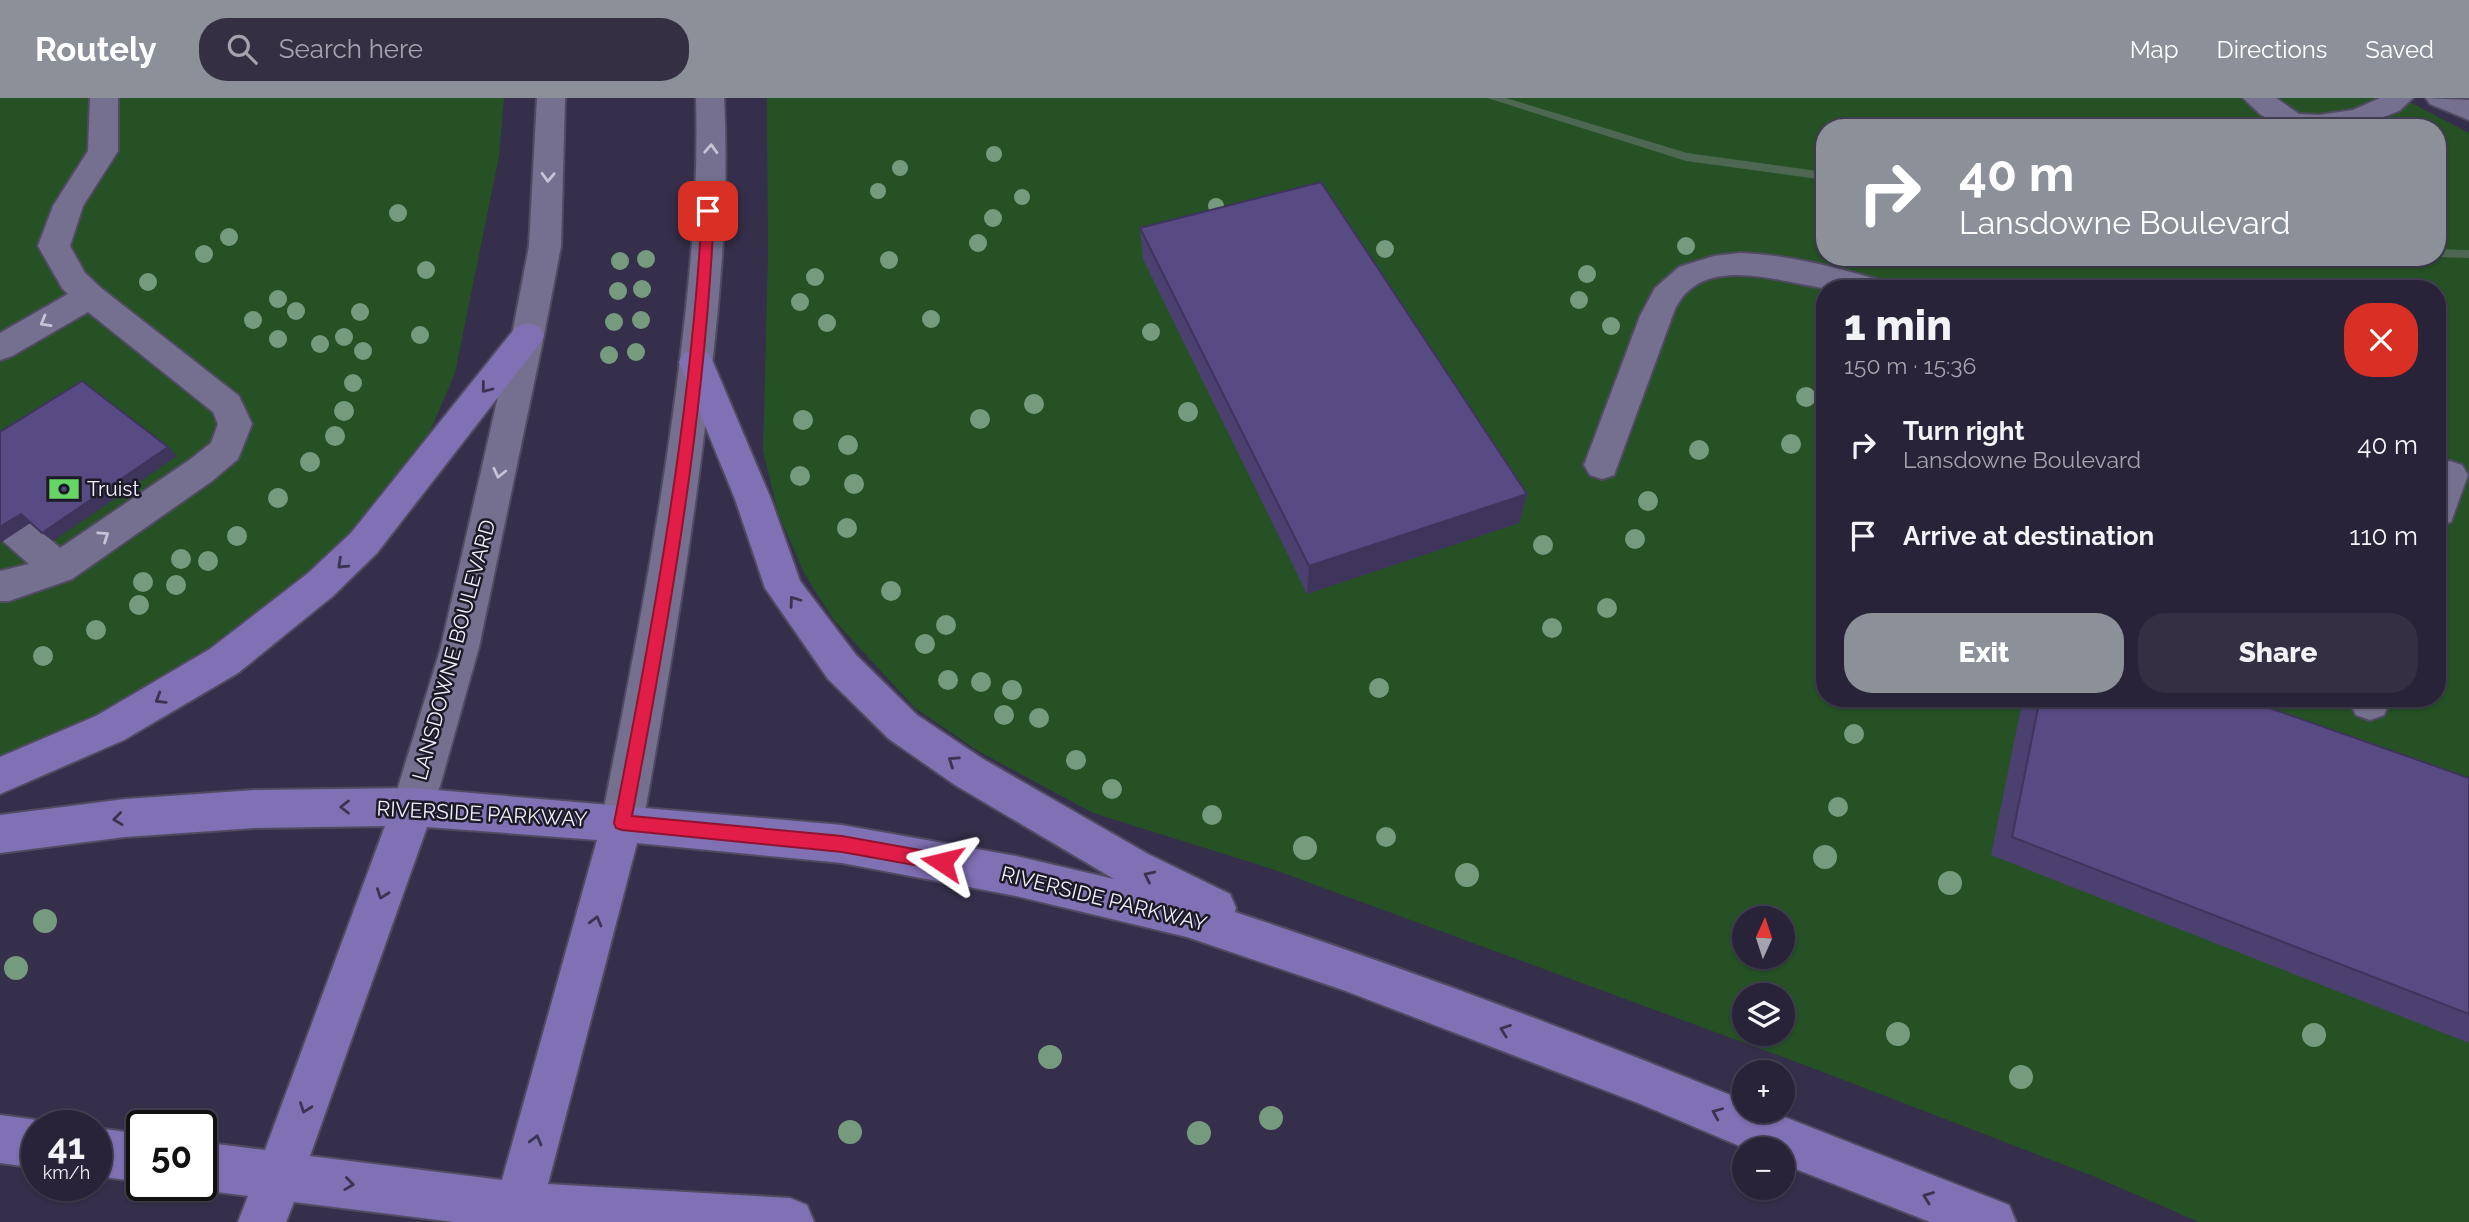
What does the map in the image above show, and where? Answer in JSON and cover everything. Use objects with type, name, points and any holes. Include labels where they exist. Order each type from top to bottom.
[{"type":"main road","points":[[0,776],[110,728],[223,661],[320,584],[364,543],[528,335]]},
{"type":"main road","points":[[696,362],[753,499],[784,588],[842,667],[903,727],[969,772],[1133,868],[1343,969]]},
{"type":"main road","name":"RIVERSIDE PARKWAY","points":[[0,834],[125,818],[255,809],[413,807],[842,844],[1016,876],[1187,917],[1343,969],[1642,1082],[1801,1148],[1992,1222]]},
{"type":"main road","name":"LANSDOWNE BOULEVARD","points":[[262,1222],[413,807]]},
{"type":"main road","points":[[516,1214],[622,823]]},
{"type":"main road","points":[[0,1139],[21,1142]]},
{"type":"main road","points":[[217,1168],[281,1175],[516,1214],[790,1222]]},
{"type":"street","points":[[8,538],[31,577],[226,450],[235,424],[227,405],[89,296],[73,280],[54,246],[68,206],[103,150],[104,98]]},
{"type":"street","name":"LANSDOWNE BOULEVARD","points":[[413,807],[460,647],[528,335],[545,246],[551,98]]},
{"type":"street","points":[[622,823],[651,675],[677,517],[696,362],[706,262],[712,133],[710,98]]},
{"type":"street","points":[[2257,98],[2288,119]]},
{"type":"street","points":[[2353,119],[2366,117],[2399,98]]},
{"type":"street","points":[[2441,98],[2469,111]]},
{"type":"street","points":[[1602,465],[1657,314],[1670,290],[1697,272],[1729,265],[1771,264],[1835,280]]},
{"type":"street","points":[[0,348],[89,296]]},
{"type":"green space","points":[[0,98],[504,98],[499,156],[455,373],[428,436],[384,505],[254,625],[144,696],[0,762]]},
{"type":"green space","points":[[767,98],[2402,98],[2442,119],[1816,119],[1816,266],[2446,266],[2446,121],[2469,133],[2469,1222],[2199,1222],[2093,1176],[1753,1046],[1795,1046],[1795,983],[1732,983],[1732,1038],[1269,868],[1093,813],[978,751],[915,708],[833,619],[804,573],[778,513],[763,451],[768,256]]},
{"type":"building","points":[[1321,182],[1527,494],[1309,566],[1140,228]]},
{"type":"building","name":"Truist","points":[[82,381],[168,447],[42,533],[21,514],[0,527],[0,432]]},
{"type":"building","points":[[2038,707],[2267,707],[2469,778],[2469,1014],[2012,837]]},
{"type":"waterway","points":[[1493,98],[1686,157],[1816,175]]},
{"type":"waterway","points":[[2446,253],[2469,254]]},
{"type":"place","name":"Truist","points":[[64,489]]},
{"type":"route","points":[[708,211],[704,288],[683,477],[651,675],[622,823],[842,844],[942,862]]}]
